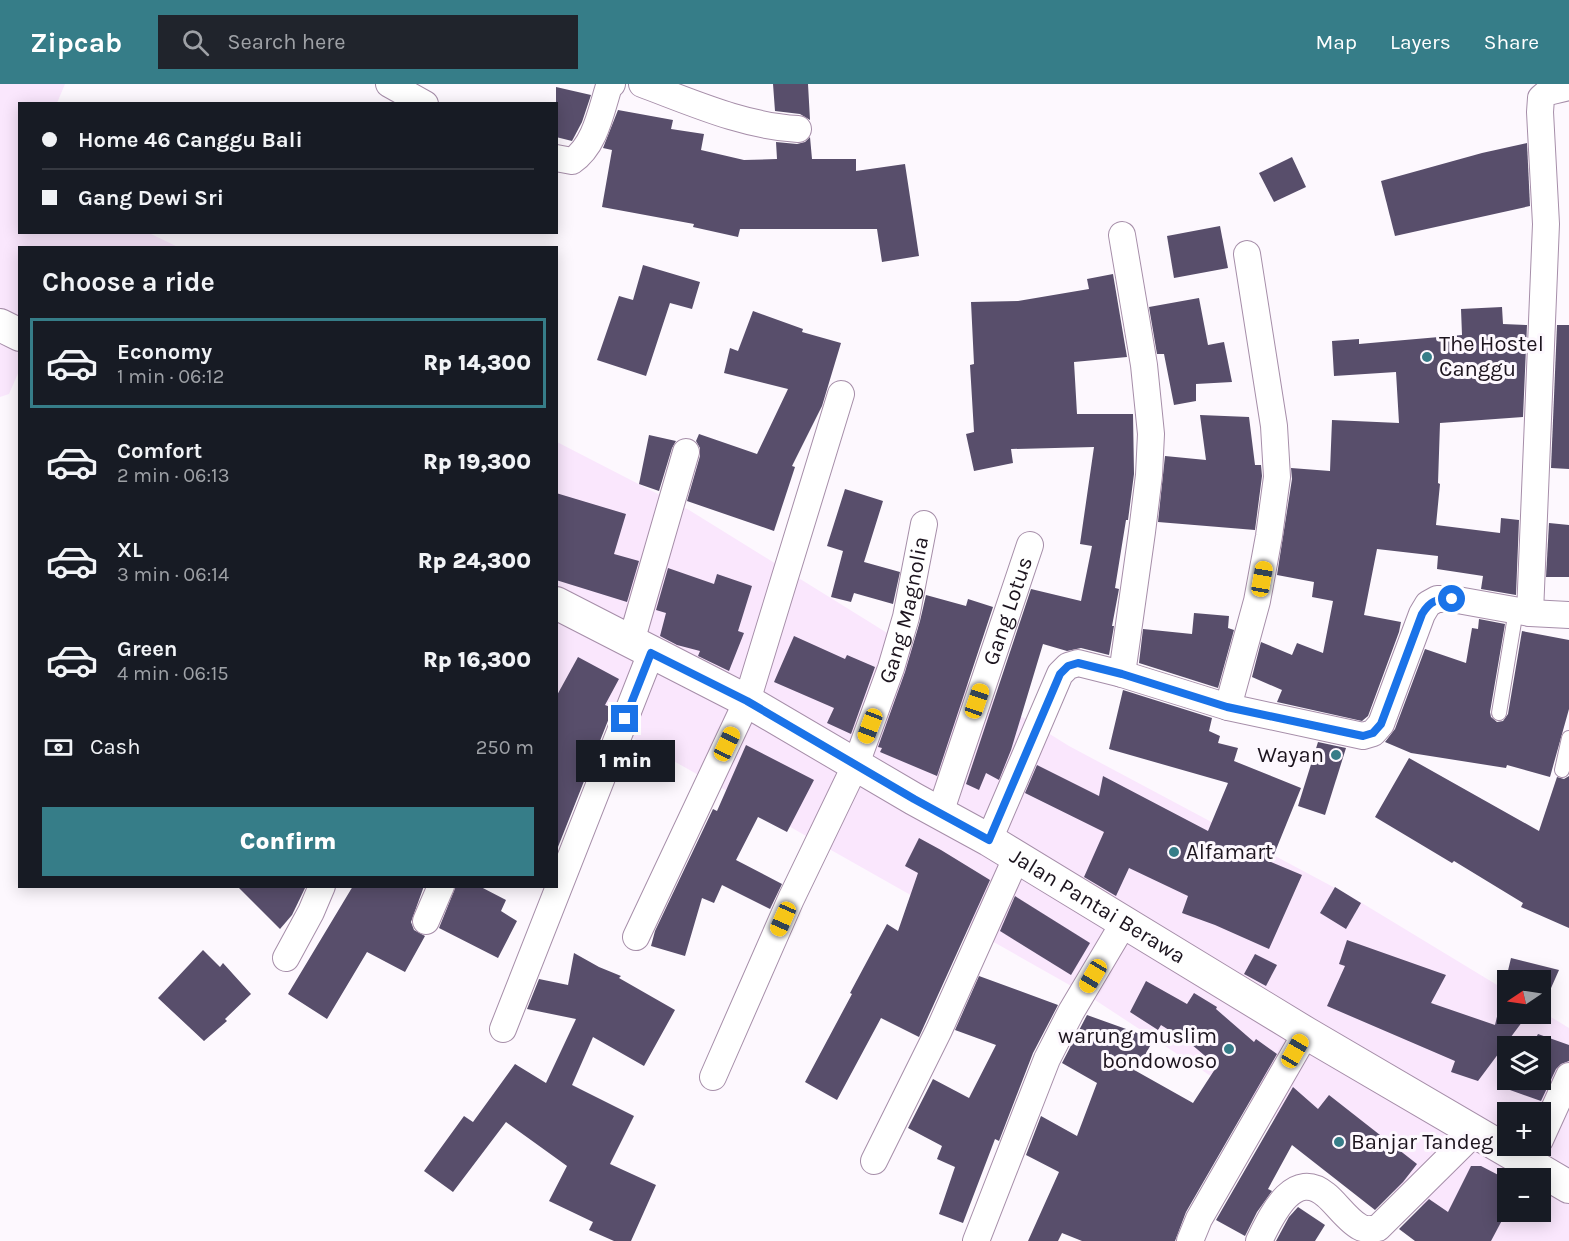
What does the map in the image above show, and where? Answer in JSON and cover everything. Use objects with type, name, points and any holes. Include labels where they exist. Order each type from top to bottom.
[{"type":"street","points":[[389,84],[421,102]]},
{"type":"street","points":[[558,158],[572,161],[580,156],[590,141],[609,86],[612,84]]},
{"type":"street","points":[[642,84],[736,118],[774,128],[798,129]]},
{"type":"street","points":[[1523,612],[1546,224],[1539,112],[1541,98],[1548,92],[1569,87]]},
{"type":"street","points":[[1122,235],[1144,365],[1151,434],[1141,542],[1122,674]]},
{"type":"street","points":[[1227,707],[1257,601],[1277,477],[1274,426],[1247,254]]},
{"type":"street","points":[[0,325],[18,334]]},
{"type":"street","points":[[636,937],[747,701],[841,394]]},
{"type":"street","points":[[558,877],[641,647],[687,452]]},
{"type":"street","name":"Gang Magnolia","points":[[713,1077],[791,899],[856,764],[891,668],[906,617],[924,524]]},
{"type":"street","name":"Gang Lotus","points":[[940,813],[1030,545]]},
{"type":"street","points":[[989,840],[1060,674],[1068,666],[1078,663],[1122,674],[1227,707],[1354,736],[1363,736],[1373,733],[1381,724],[1422,614],[1428,604],[1437,599],[1452,599],[1523,612],[1569,615]]},
{"type":"street","name":"Jalan Pantai Berawa","points":[[559,611],[641,647],[747,701],[1017,856],[1474,1133],[1497,1140]]},
{"type":"street","points":[[874,1161],[939,1030],[1017,856]]},
{"type":"street","points":[[286,958],[321,888]]},
{"type":"street","points":[[426,921],[440,888]]},
{"type":"street","points":[[503,1029],[554,888]]},
{"type":"street","points":[[975,1241],[1047,1059],[1071,1012],[1125,921]]},
{"type":"street","points":[[1190,1241],[1199,1219],[1306,1033]]},
{"type":"street","points":[[1551,1117],[1569,1076]]},
{"type":"street","points":[[1260,1241],[1276,1210],[1287,1195],[1299,1187],[1311,1187],[1324,1193],[1360,1227],[1378,1228],[1474,1133]]},
{"type":"street","name":"Jalan Pantai Berawa","points":[[1541,1156],[1569,1187]]},
{"type":"lane","points":[[1499,713],[1523,612]]},
{"type":"lane","points":[[1562,770],[1569,738]]},
{"type":"shaded area","points":[[0,84],[65,84],[57,102],[18,102],[18,234],[151,234],[176,246],[18,246],[18,373],[9,394],[0,397]]},
{"type":"shaded area","points":[[558,443],[689,510],[1069,746],[1352,897],[1497,985],[1497,1024],[1551,1024],[1551,1017],[1569,1028],[1569,1241],[1492,1241],[1363,1176],[1089,996],[633,738],[558,693]]},
{"type":"building","points":[[773,84],[808,84],[810,120],[800,114],[775,111]]},
{"type":"building","points":[[556,87],[591,95],[582,122],[572,141],[558,138],[558,102],[556,102]]},
{"type":"building","points":[[618,110],[673,120],[671,129],[704,134],[701,150],[744,160],[777,159],[776,142],[797,144],[805,142],[810,137],[812,159],[856,159],[856,171],[905,164],[919,256],[882,262],[877,229],[740,229],[738,237],[693,227],[694,224],[602,207],[612,150],[603,148]]},
{"type":"building","points":[[1527,143],[1530,206],[1395,236],[1381,181]]},
{"type":"building","points":[[1292,157],[1306,187],[1274,202],[1259,173]]},
{"type":"building","points":[[1220,226],[1228,268],[1174,278],[1167,236]]},
{"type":"building","points":[[643,265],[700,282],[692,309],[670,303],[646,376],[597,360],[619,296],[633,300]]},
{"type":"building","points":[[1113,274],[1127,357],[1074,362],[1077,414],[1133,414],[1134,474],[1115,588],[1119,589],[1109,655],[1081,648],[1067,651],[1043,644],[1011,750],[999,780],[986,773],[979,790],[966,784],[1031,589],[1081,601],[1092,546],[1080,544],[1094,447],[1011,449],[1013,463],[974,471],[966,434],[974,432],[970,365],[974,364],[971,302],[1018,301],[1089,289],[1087,279]]},
{"type":"building","points":[[1199,298],[1208,345],[1224,342],[1232,382],[1196,384],[1196,401],[1174,405],[1164,354],[1157,354],[1149,307]]},
{"type":"building","points":[[1502,307],[1503,324],[1527,325],[1523,417],[1440,423],[1438,483],[1440,484],[1436,525],[1500,533],[1501,518],[1519,520],[1516,595],[1481,589],[1483,576],[1437,569],[1438,556],[1377,549],[1364,615],[1401,622],[1368,716],[1362,721],[1277,702],[1282,690],[1252,677],[1261,642],[1292,655],[1297,643],[1323,653],[1333,601],[1312,597],[1314,582],[1277,575],[1292,479],[1291,468],[1330,471],[1332,420],[1399,423],[1396,372],[1334,376],[1332,341],[1359,339],[1359,344],[1462,335],[1461,309]]},
{"type":"building","points":[[753,311],[803,329],[802,332],[841,343],[822,406],[792,466],[795,467],[774,531],[687,501],[700,456],[700,448],[696,441],[699,434],[757,454],[788,389],[724,373],[730,348],[738,351]]},
{"type":"building","points":[[1557,325],[1569,325],[1569,469],[1551,468]]},
{"type":"building","points":[[1200,415],[1249,417],[1255,465],[1261,465],[1262,476],[1255,530],[1158,522],[1165,456],[1206,460]]},
{"type":"building","points":[[649,435],[676,441],[659,491],[639,484]]},
{"type":"building","points":[[845,489],[883,501],[864,562],[900,572],[893,604],[854,593],[851,602],[831,597],[843,551],[827,546]]},
{"type":"building","points":[[558,494],[626,514],[614,554],[639,561],[627,602],[558,581]]},
{"type":"building","points":[[1549,523],[1569,525],[1569,577],[1546,577]]},
{"type":"building","points":[[668,568],[714,584],[717,574],[752,586],[738,631],[744,633],[729,671],[698,656],[700,651],[677,645],[660,636],[666,613],[656,610]]},
{"type":"building","points":[[926,595],[966,606],[968,599],[993,607],[937,776],[880,752],[882,748],[878,747],[905,672]]},
{"type":"building","points":[[1194,613],[1229,616],[1228,628],[1234,630],[1218,688],[1139,663],[1143,629],[1192,634]]},
{"type":"building","points":[[1479,619],[1505,624],[1490,712],[1491,717],[1497,722],[1503,721],[1508,714],[1522,631],[1569,640],[1569,709],[1550,777],[1507,765],[1506,768],[1411,753],[1385,742],[1395,729],[1425,649],[1466,663],[1472,628],[1478,629]]},
{"type":"building","points":[[794,636],[845,659],[847,655],[875,667],[851,734],[827,723],[834,708],[774,682]]},
{"type":"building","points":[[578,657],[619,679],[605,705],[613,708],[558,847],[558,693]]},
{"type":"building","points":[[1123,690],[1212,718],[1209,731],[1220,736],[1218,743],[1238,748],[1234,761],[1301,788],[1271,862],[1302,875],[1269,949],[1182,913],[1188,896],[1129,868],[1116,896],[1084,877],[1104,832],[1025,793],[1037,765],[1099,796],[1103,776],[1208,831],[1228,783],[1109,749]]},
{"type":"building","points":[[1318,742],[1346,748],[1325,815],[1298,806]]},
{"type":"building","points":[[746,745],[814,780],[787,832],[758,817],[736,860],[782,884],[770,909],[722,885],[714,903],[702,898],[685,956],[651,946],[655,931],[713,809],[717,811]]},
{"type":"building","points":[[1409,758],[1539,831],[1557,777],[1564,779],[1569,776],[1569,928],[1521,907],[1523,903],[1375,817]]},
{"type":"building","points":[[919,838],[990,880],[919,1037],[881,1018],[837,1100],[805,1082],[887,924],[898,931],[918,873],[905,866]]},
{"type":"building","points":[[1335,887],[1361,903],[1346,929],[1320,913]]},
{"type":"building","points":[[239,888],[305,888],[292,915],[280,929]]},
{"type":"building","points":[[352,888],[423,888],[411,922],[414,930],[425,936],[405,972],[367,952],[327,1019],[288,994]]},
{"type":"building","points":[[455,888],[483,888],[506,900],[501,911],[517,921],[498,958],[439,928]]},
{"type":"building","points":[[1015,896],[1090,943],[1071,975],[1000,931]]},
{"type":"building","points":[[1347,940],[1446,975],[1431,1003],[1495,1025],[1497,1017],[1497,1024],[1521,1024],[1512,1036],[1497,1036],[1497,1056],[1478,1081],[1451,1072],[1455,1061],[1327,1006],[1345,966],[1339,964]]},
{"type":"building","points":[[203,950],[220,967],[223,963],[251,994],[225,1019],[227,1021],[204,1041],[158,998]]},
{"type":"building","points":[[574,953],[621,976],[619,978],[675,1010],[644,1066],[593,1037],[572,1085],[634,1116],[610,1164],[656,1185],[631,1241],[614,1241],[589,1230],[593,1222],[549,1201],[567,1166],[506,1122],[453,1192],[424,1171],[464,1116],[473,1122],[515,1064],[546,1083],[576,1019],[527,1009],[539,979],[568,985]]},
{"type":"building","points":[[1255,954],[1277,965],[1266,986],[1244,974]]},
{"type":"building","points":[[1511,958],[1559,970],[1551,988],[1551,970],[1508,970]]},
{"type":"building","points":[[979,976],[1058,1005],[1033,1053],[999,1141],[995,1139],[963,1223],[939,1214],[955,1167],[937,1159],[942,1146],[908,1128],[933,1079],[969,1098],[996,1045],[955,1030]]},
{"type":"building","points":[[1146,981],[1187,1004],[1194,993],[1217,1007],[1216,1009],[1254,1042],[1256,1039],[1277,1054],[1186,1212],[1175,1241],[1082,1241],[1062,1233],[1058,1241],[1028,1241],[1059,1172],[1026,1155],[1041,1116],[1077,1136],[1097,1083],[1062,1063],[1087,1015],[1154,1039],[1136,1071],[1193,1103],[1217,1066],[1191,1044],[1161,1025],[1158,1030],[1130,1012]]},
{"type":"building","points":[[1551,1039],[1569,1045],[1569,1061],[1556,1069],[1551,1080]]},
{"type":"building","points":[[1293,1087],[1318,1109],[1329,1095],[1417,1164],[1375,1210],[1292,1145],[1268,1189],[1272,1191],[1257,1212],[1245,1236],[1216,1220]]},
{"type":"building","points":[[1510,1090],[1546,1090],[1541,1101]]},
{"type":"building","points":[[1471,1166],[1481,1166],[1497,1174],[1497,1222],[1501,1222],[1491,1241],[1415,1241],[1399,1229],[1429,1199],[1448,1212]]},
{"type":"building","points":[[1298,1207],[1325,1225],[1315,1241],[1276,1241],[1289,1217]]},
{"type":"place","name":"The Hostel Canggu","points":[[1427,357]]},
{"type":"place","name":"Wayan","points":[[1336,755]]},
{"type":"place","name":"Alfamart","points":[[1174,852]]},
{"type":"place","name":"warung muslim bondowoso","points":[[1229,1049]]},
{"type":"place","name":"Banjar Tandeg","points":[[1339,1142]]},
{"type":"route","points":[[625,719],[651,653],[747,701],[914,799],[989,840],[1060,674],[1068,666],[1078,663],[1122,674],[1227,707],[1354,736],[1363,736],[1373,733],[1381,724],[1422,614],[1428,604],[1437,599],[1452,599]]}]
